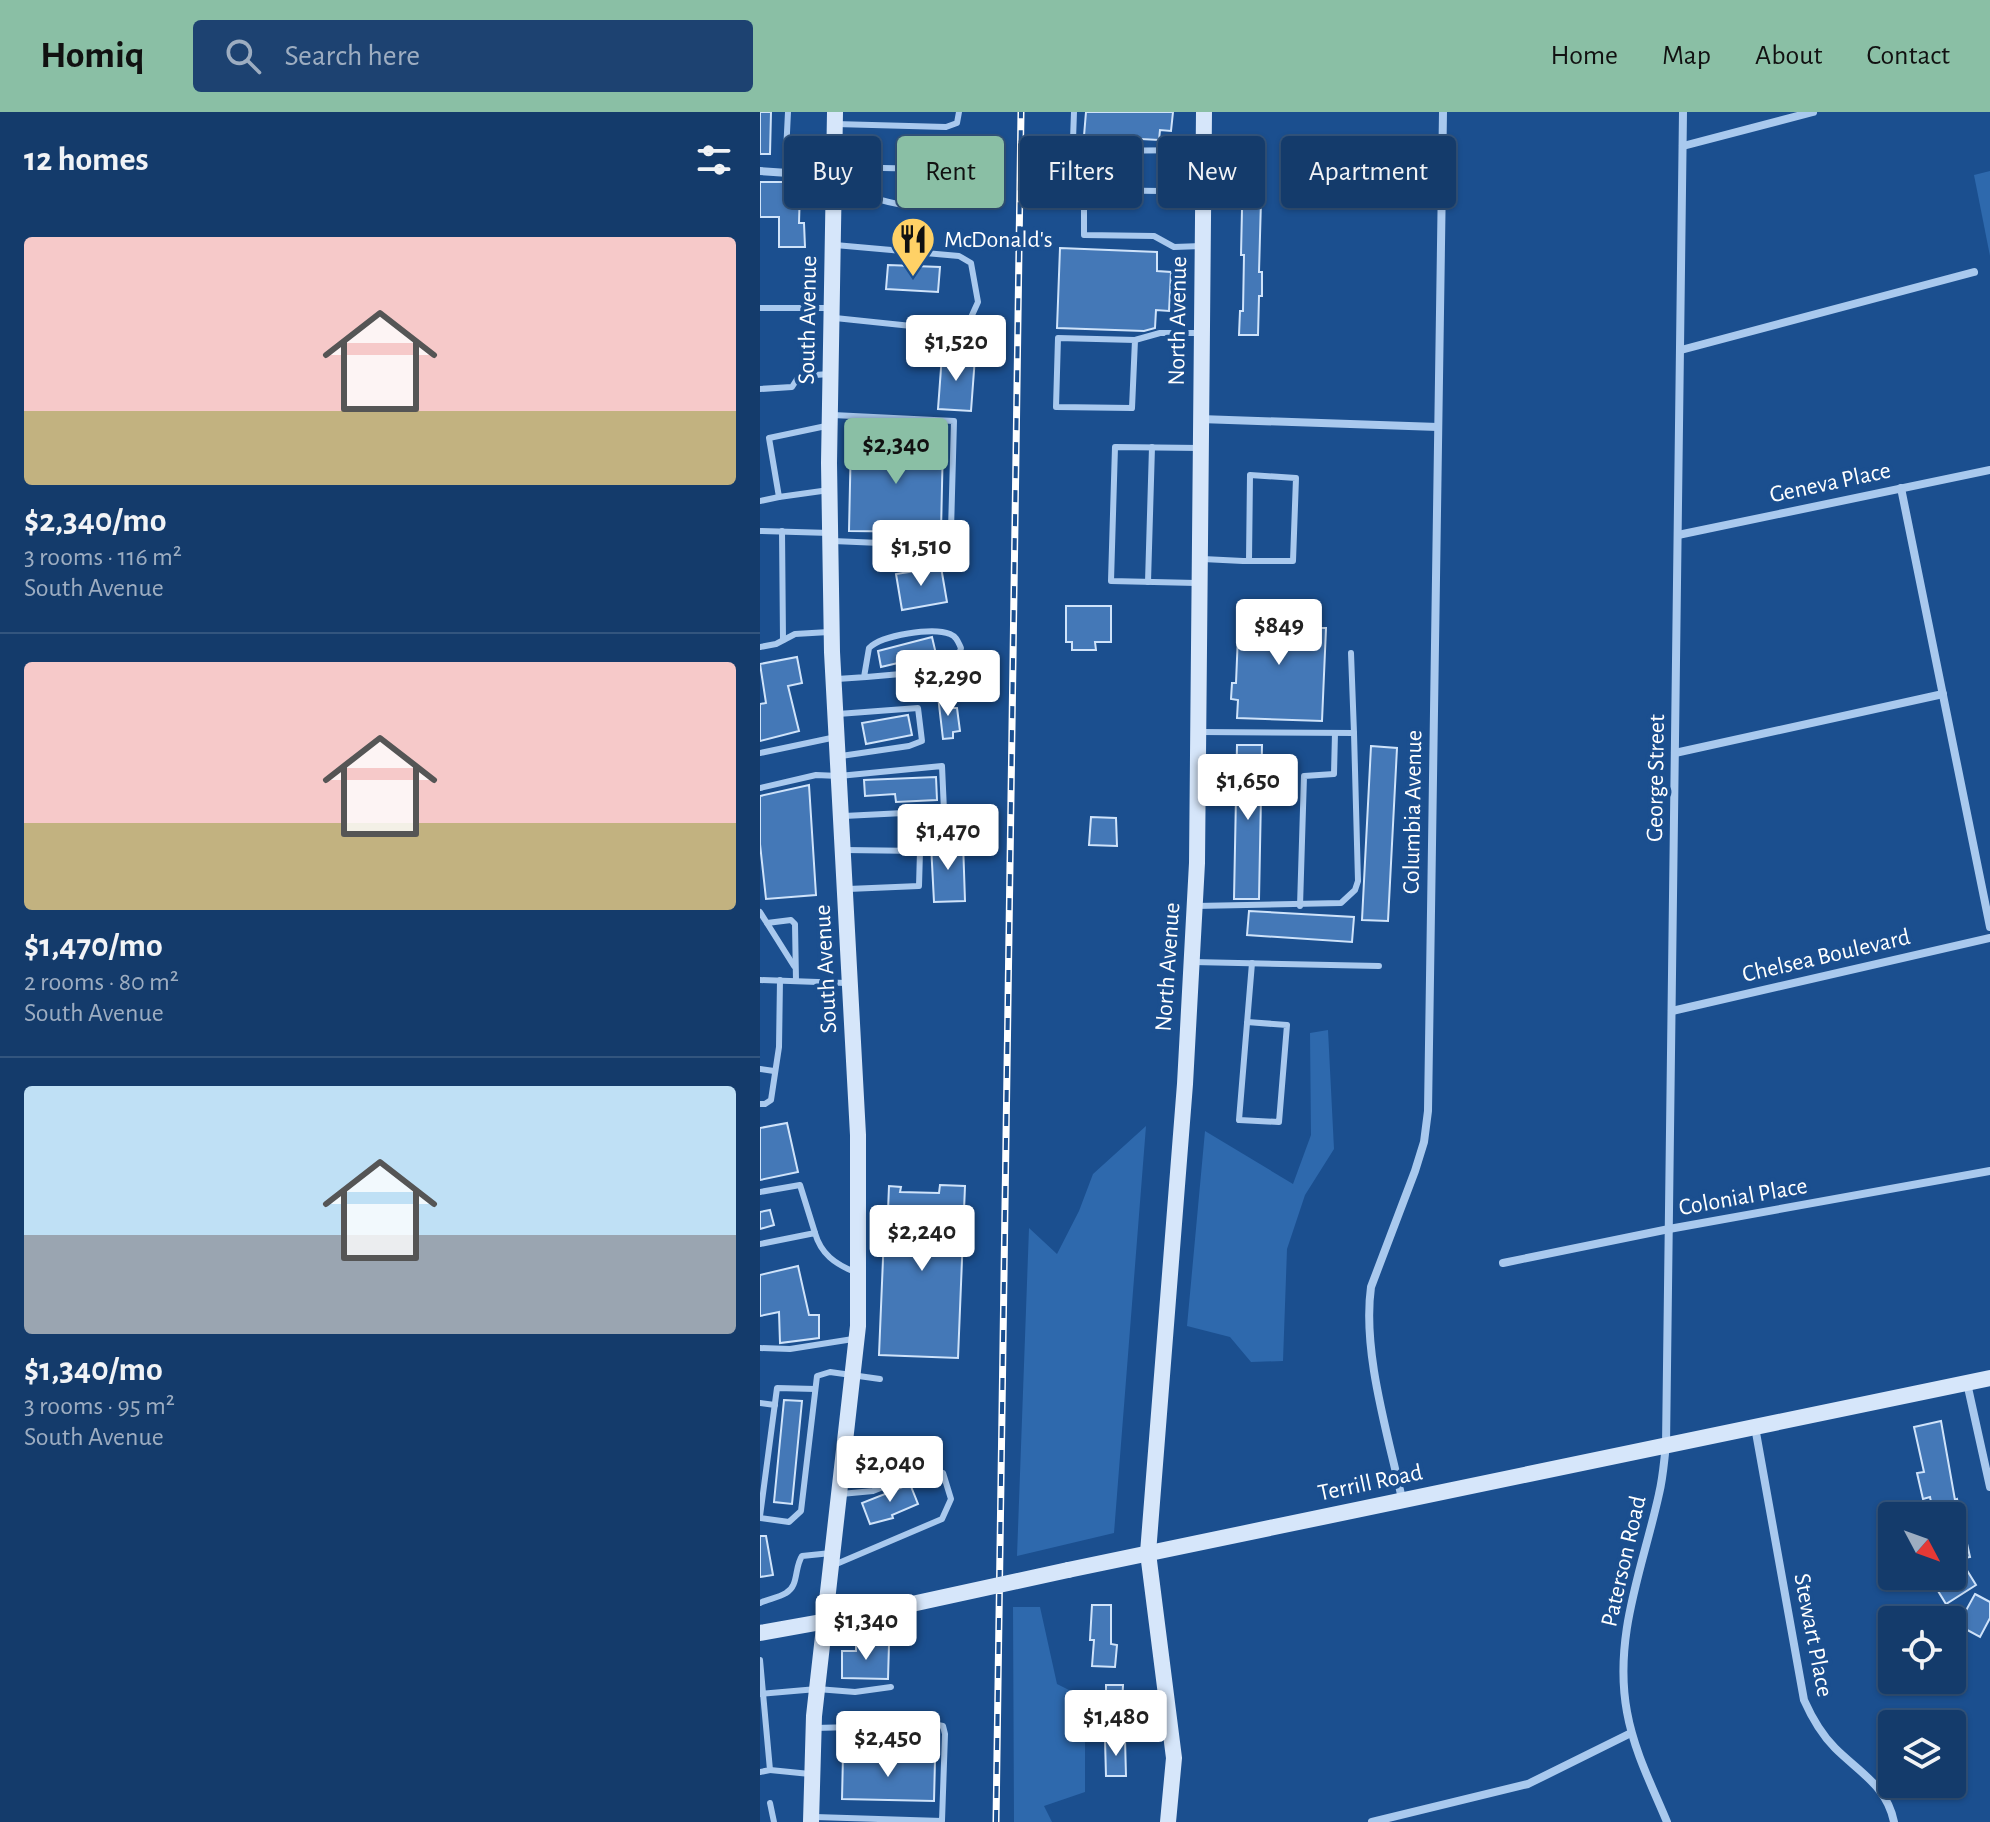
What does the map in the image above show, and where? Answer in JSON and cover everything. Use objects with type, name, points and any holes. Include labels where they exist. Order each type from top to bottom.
[{"type":"street","name":"North Avenue","points":[[1203,136],[1204,112]]},
{"type":"street","name":"Columbia Avenue","points":[[1402,1499],[1371,1347],[1368,1309],[1371,1287],[1424,1142],[1428,1111],[1443,112]]},
{"type":"street","name":"George Street","points":[[1666,1445],[1683,112]]},
{"type":"street","points":[[1683,146],[1813,112]]},
{"type":"street","points":[[760,171],[784,173]]},
{"type":"street","name":"South Avenue","points":[[811,1819],[817,1689],[857,1339],[858,1273],[858,1135],[831,632],[829,490],[834,208]]},
{"type":"street","name":"North Avenue","points":[[1168,1822],[1172,1794],[1172,1734],[1148,1553],[1193,962],[1202,208]]},
{"type":"street","points":[[1681,350],[1974,272]]},
{"type":"street","points":[[1200,419],[1438,427]]},
{"type":"street","name":"Geneva Place","points":[[1678,535],[1990,470]]},
{"type":"street","points":[[1901,488],[1990,927]]},
{"type":"street","points":[[1675,753],[1943,694]]},
{"type":"street","name":"Chelsea Boulevard","points":[[1672,1011],[1990,938]]},
{"type":"street","name":"Colonial Place","points":[[1503,1263],[1669,1229],[1990,1171]]},
{"type":"street","name":"Terrill Road","points":[[760,1633],[825,1623],[1402,1499],[1990,1378]]},
{"type":"street","points":[[1967,1383],[1990,1487]]},
{"type":"street","name":"Stewart Place","points":[[1755,1427],[1804,1700],[1824,1735],[1878,1787],[1894,1822]]},
{"type":"street","name":"Paterson Road","points":[[1666,1445],[1660,1491],[1625,1629],[1623,1683],[1631,1733],[1667,1822]]},
{"type":"street","points":[[1372,1822],[1528,1784],[1631,1733]]},
{"type":"lane","points":[[787,136],[788,112]]},
{"type":"lane","points":[[835,118],[946,127],[957,123],[959,112]]},
{"type":"lane","points":[[1074,112],[1073,140],[1083,151],[1158,150]]},
{"type":"lane","points":[[876,169],[940,172],[948,179],[947,202],[932,206],[881,200],[875,191],[876,169]]},
{"type":"lane","points":[[1158,191],[1084,190],[1084,235],[1154,236],[1174,247],[1202,246]]},
{"type":"lane","points":[[760,308],[832,313],[921,327],[968,324],[978,302],[971,263],[959,256],[833,245]]},
{"type":"lane","points":[[1135,340],[1132,408],[1056,407],[1058,338],[1135,340],[1160,333],[1201,333]]},
{"type":"lane","points":[[760,389],[792,387],[799,376],[830,374]]},
{"type":"lane","points":[[760,531],[880,543],[946,538],[951,530],[954,421],[830,420],[769,438],[779,497]]},
{"type":"lane","points":[[1199,583],[1111,581],[1111,560],[1115,447],[1200,448]]},
{"type":"lane","points":[[1148,582],[1152,447]]},
{"type":"lane","points":[[1199,559],[1249,561],[1293,561],[1296,478],[1250,475],[1249,561]]},
{"type":"lane","points":[[760,501],[829,490]]},
{"type":"lane","points":[[782,531],[783,640]]},
{"type":"lane","points":[[760,647],[795,634],[831,632]]},
{"type":"lane","points":[[833,679],[864,677],[950,667],[956,662],[961,648],[957,638],[947,632],[923,632],[882,639],[869,648],[864,677]]},
{"type":"lane","points":[[1195,906],[1341,903],[1355,890],[1358,881],[1351,653]]},
{"type":"lane","points":[[835,714],[918,708],[922,741],[909,746],[837,756]]},
{"type":"lane","points":[[1198,732],[1354,733]]},
{"type":"lane","points":[[1300,906],[1304,776],[1334,774],[1335,733]]},
{"type":"lane","points":[[760,753],[836,737]]},
{"type":"lane","points":[[760,788],[816,775],[839,776],[942,766],[944,811],[841,816]]},
{"type":"lane","points":[[843,850],[920,851],[919,886],[845,889]]},
{"type":"lane","points":[[760,912],[794,966]]},
{"type":"lane","points":[[767,923],[791,920],[795,924],[796,981]]},
{"type":"lane","points":[[1193,962],[1379,966]]},
{"type":"lane","points":[[1247,1022],[1287,1025],[1279,1122],[1239,1120],[1247,1022],[1252,963]]},
{"type":"lane","points":[[760,980],[850,983]]},
{"type":"lane","points":[[760,1104],[771,1100],[779,1047],[780,980]]},
{"type":"lane","points":[[760,1069],[774,1071]]},
{"type":"lane","points":[[760,1192],[800,1185],[817,1242],[835,1263],[858,1273]]},
{"type":"lane","points":[[760,1244],[815,1233]]},
{"type":"lane","points":[[760,1348],[790,1349],[857,1339]]},
{"type":"lane","points":[[815,1389],[777,1388],[760,1517],[789,1522],[801,1511],[817,1376],[830,1372],[880,1379]]},
{"type":"lane","points":[[760,1403],[775,1405]]},
{"type":"lane","points":[[760,1603],[786,1594],[793,1588],[797,1563],[802,1556],[832,1560],[942,1519],[951,1499],[943,1473],[926,1470],[873,1491],[839,1494]]},
{"type":"lane","points":[[760,1663],[770,1770]]},
{"type":"lane","points":[[762,1694],[817,1689],[855,1692],[891,1687]]},
{"type":"lane","points":[[811,1819],[942,1821],[943,1726],[814,1728]]},
{"type":"lane","points":[[760,1772],[770,1770],[813,1775]]},
{"type":"lane","points":[[770,1803],[774,1822]]},
{"type":"shaded area","points":[[1990,171],[1990,256],[1974,175]]},
{"type":"shaded area","points":[[1328,1030],[1334,1149],[1305,1195],[1287,1249],[1283,1361],[1251,1362],[1230,1337],[1187,1326],[1205,1131],[1293,1184],[1311,1135],[1310,1033]]},
{"type":"shaded area","points":[[1146,1126],[1114,1533],[1017,1556],[1029,1228],[1057,1254],[1079,1211],[1093,1174]]},
{"type":"shaded area","points":[[1013,1607],[1040,1607],[1057,1684],[1085,1698],[1085,1792],[1044,1806],[1052,1822],[1014,1822]]},
{"type":"building","points":[[760,112],[771,112],[770,154],[760,154]]},
{"type":"building","points":[[1086,112],[1173,112],[1171,131],[1160,130],[1158,140],[1142,139],[1142,136],[1084,136]]},
{"type":"building","points":[[760,182],[784,182],[784,208],[799,208],[799,223],[804,223],[805,247],[779,247],[779,217],[760,217]]},
{"type":"building","points":[[1242,208],[1261,208],[1259,272],[1262,272],[1262,296],[1259,296],[1258,335],[1239,335],[1240,311],[1243,311],[1244,255],[1241,255]]},
{"type":"building","points":[[1060,248],[1157,252],[1157,271],[1171,272],[1169,311],[1156,310],[1155,328],[1144,331],[1057,328]]},
{"type":"building","name":"McDonald's","points":[[888,265],[940,267],[938,292],[886,289]]},
{"type":"building","points":[[942,355],[975,357],[971,411],[938,409]]},
{"type":"building","points":[[851,439],[943,441],[941,532],[849,531]]},
{"type":"building","points":[[941,567],[947,602],[902,610],[896,574]]},
{"type":"building","points":[[1066,606],[1111,606],[1111,642],[1095,642],[1096,650],[1072,650],[1072,642],[1066,642]]},
{"type":"building","points":[[1239,611],[1308,613],[1307,628],[1326,628],[1322,721],[1237,718],[1238,700],[1231,699],[1232,683],[1236,683]]},
{"type":"building","points":[[932,637],[936,654],[881,667],[878,651]]},
{"type":"building","points":[[797,657],[802,683],[788,686],[799,731],[760,741],[760,704],[766,703],[760,664]]},
{"type":"building","points":[[949,695],[950,708],[957,708],[960,731],[953,732],[953,738],[943,739],[938,696]]},
{"type":"building","points":[[908,715],[912,735],[866,744],[862,723]]},
{"type":"building","points":[[1237,745],[1262,745],[1259,899],[1234,899]]},
{"type":"building","points":[[1371,746],[1397,748],[1388,921],[1362,920]]},
{"type":"building","points":[[936,777],[937,800],[896,802],[895,794],[865,796],[864,780]]},
{"type":"building","points":[[809,785],[816,895],[766,899],[760,844],[760,796]]},
{"type":"building","points":[[1091,817],[1116,818],[1117,846],[1089,845]]},
{"type":"building","points":[[963,842],[965,901],[934,902],[931,844]]},
{"type":"building","points":[[1249,911],[1354,917],[1352,942],[1247,935]]},
{"type":"building","points":[[787,1123],[798,1172],[760,1180],[760,1128]]},
{"type":"building","points":[[940,1185],[965,1186],[958,1358],[879,1355],[885,1211],[888,1211],[889,1186],[901,1187],[900,1192],[939,1193]]},
{"type":"building","points":[[770,1210],[774,1225],[760,1229],[760,1212]]},
{"type":"building","points":[[798,1266],[809,1315],[819,1315],[819,1338],[780,1343],[779,1312],[760,1316],[760,1275]]},
{"type":"building","points":[[784,1400],[802,1401],[792,1504],[774,1502]]},
{"type":"building","points":[[1941,1421],[1958,1502],[1931,1502],[1930,1497],[1923,1499],[1917,1473],[1924,1472],[1914,1427]]},
{"type":"building","points":[[910,1484],[918,1504],[892,1515],[893,1518],[870,1524],[862,1503]]},
{"type":"building","points":[[760,1536],[766,1536],[773,1575],[760,1577]]},
{"type":"building","points":[[1966,1569],[1976,1585],[1946,1604],[1937,1590],[1966,1590]]},
{"type":"building","points":[[1975,1594],[1990,1602],[1990,1618],[1980,1637],[1966,1629],[1966,1610]]},
{"type":"building","points":[[1092,1605],[1111,1605],[1111,1644],[1117,1645],[1115,1667],[1092,1666]]},
{"type":"building","points":[[856,1643],[889,1644],[888,1679],[842,1678],[842,1651],[856,1651]]},
{"type":"building","points":[[1106,1685],[1123,1685],[1122,1707],[1106,1707]]},
{"type":"building","points":[[1105,1739],[1125,1739],[1126,1776],[1106,1776]]},
{"type":"building","points":[[843,1755],[935,1760],[934,1801],[842,1799]]},
{"type":"railway","points":[[996,1822],[1021,112]]},
{"type":"place","name":"McDonald's","points":[[913,278]]}]
